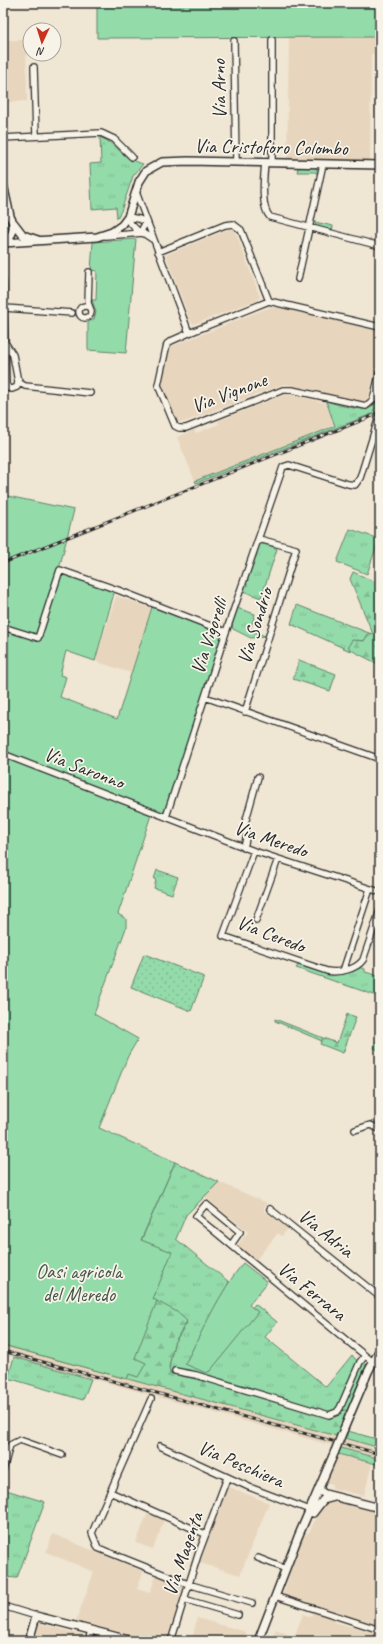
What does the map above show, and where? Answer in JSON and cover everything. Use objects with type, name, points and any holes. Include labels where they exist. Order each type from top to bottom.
[{"type":"street","points":[[272,40],[269,162],[264,203],[266,214],[270,217],[380,246]]},
{"type":"street","name":"Via Arno","points":[[234,41],[236,162]]},
{"type":"street","points":[[34,67],[36,136]]},
{"type":"street","points":[[3,138],[93,133],[106,134],[114,139],[132,157]]},
{"type":"street","name":"Via Cristoforo Colombo","points":[[136,192],[146,171],[162,162],[269,162],[380,165]]},
{"type":"street","points":[[298,279],[323,164]]},
{"type":"street","points":[[3,184],[12,219],[13,232],[4,243]]},
{"type":"street","points":[[97,237],[116,230],[128,218],[136,192]]},
{"type":"street","points":[[136,192],[189,333]]},
{"type":"street","points":[[3,211],[12,219],[23,235],[39,240]]},
{"type":"street","points":[[128,218],[139,219],[146,222]]},
{"type":"street","points":[[128,218],[133,227],[140,233],[150,237],[155,245]]},
{"type":"street","points":[[140,233],[146,222]]},
{"type":"street","points":[[158,252],[226,225],[235,225],[241,230],[269,302],[380,327]]},
{"type":"street","points":[[4,243],[140,233]]},
{"type":"street","points":[[81,310],[84,318],[89,318],[92,313],[88,301],[89,272]]},
{"type":"street","points":[[3,281],[5,308],[6,384],[12,389]]},
{"type":"street","points":[[81,310],[88,301]]},
{"type":"street","name":"Via Vignone","points":[[269,302],[189,333],[167,344],[158,382],[172,422],[179,428],[286,390],[366,406],[373,400],[380,371]]},
{"type":"street","points":[[5,308],[72,312],[90,308]]},
{"type":"street","points":[[6,344],[13,355],[18,380],[17,386],[12,389]]},
{"type":"street","points":[[5,357],[9,352],[13,355]]},
{"type":"street","points":[[18,380],[21,384],[28,386],[90,393]]},
{"type":"street","points":[[3,391],[28,386]]},
{"type":"street","name":"Via Vigorelli","points":[[166,817],[226,632],[282,469],[285,466],[291,466],[355,485],[360,478],[377,423],[380,420]]},
{"type":"street","name":"Via Sondrio","points":[[245,712],[296,549],[259,539]]},
{"type":"street","points":[[3,627],[38,638],[60,570],[118,590],[226,632]]},
{"type":"street","points":[[205,697],[380,760]]},
{"type":"street","name":"Via Saronno","points":[[3,754],[153,811]]},
{"type":"street","points":[[244,848],[247,834],[244,831],[244,827],[258,777]]},
{"type":"street","name":"Via Meredo","points":[[153,811],[254,852],[380,892]]},
{"type":"street","name":"Via Ceredo","points":[[254,852],[223,936],[327,972],[343,971]]},
{"type":"street","points":[[256,920],[278,860]]},
{"type":"street","points":[[343,971],[370,889]]},
{"type":"street","points":[[343,971],[359,965],[363,960],[380,910]]},
{"type":"street","points":[[355,1130],[370,1125],[380,1129]]},
{"type":"street","name":"Via Ferrara","points":[[230,1245],[240,1232],[206,1204],[196,1216],[230,1245],[373,1362]]},
{"type":"street","name":"Via Adria","points":[[270,1209],[380,1298]]},
{"type":"street","points":[[258,1641],[298,1537],[373,1362],[380,1349]]},
{"type":"street","points":[[175,1371],[196,1375],[329,1414],[337,1412],[340,1408],[360,1362],[365,1356]]},
{"type":"street","points":[[151,1399],[92,1533],[98,1548],[188,1584],[252,1603]]},
{"type":"street","points":[[3,1470],[10,1445],[20,1440],[62,1455]]},
{"type":"street","name":"Via Peschiera","points":[[160,1446],[227,1478],[310,1510]]},
{"type":"street","name":"Via Magenta","points":[[172,1641],[188,1584],[205,1534],[227,1478]]},
{"type":"street","points":[[323,1479],[323,1486],[326,1490],[339,1497]]},
{"type":"street","points":[[320,1486],[320,1491],[323,1493],[380,1508]]},
{"type":"street","points":[[110,1492],[205,1534]]},
{"type":"street","points":[[298,1537],[320,1503],[327,1498],[339,1497]]},
{"type":"street","points":[[258,1558],[286,1569]]},
{"type":"street","points":[[275,1596],[380,1630]]},
{"type":"street","points":[[184,1599],[238,1615]]},
{"type":"street","points":[[3,1606],[91,1631],[133,1641]]},
{"type":"street","points":[[30,1641],[36,1616]]},
{"type":"street","points":[[88,1641],[91,1631]]},
{"type":"shaded area","points":[[289,37],[380,37],[380,53],[371,54],[370,161],[287,160]]},
{"type":"shaded area","points":[[5,40],[22,40],[22,62],[26,62],[27,101],[6,102]]},
{"type":"shaded area","points":[[229,229],[236,233],[260,297],[257,300],[194,324],[190,321],[166,256]]},
{"type":"shaded area","points":[[270,307],[284,308],[380,331],[380,353],[368,400],[364,402],[284,384],[184,422],[177,422],[161,384],[170,347]]},
{"type":"shaded area","points":[[284,395],[293,395],[325,403],[335,425],[195,481],[177,437],[194,430],[196,433],[219,424],[218,421]]},
{"type":"shaded area","points":[[116,596],[151,608],[131,673],[95,661]]},
{"type":"shaded area","points":[[219,1182],[267,1203],[264,1207],[264,1211],[288,1228],[282,1236],[278,1233],[255,1261],[237,1246],[248,1232],[204,1196]]},
{"type":"shaded area","points":[[3,1345],[380,1448],[380,1459],[3,1354]]},
{"type":"shaded area","points":[[338,1454],[372,1463],[364,1496],[332,1488],[332,1484],[327,1482]]},
{"type":"shaded area","points":[[229,1487],[269,1503],[240,1575],[200,1563],[227,1488]]},
{"type":"shaded area","points":[[334,1500],[380,1513],[380,1626],[283,1595],[300,1540],[310,1531],[319,1509],[324,1503]]},
{"type":"shaded area","points":[[148,1512],[164,1521],[153,1549],[136,1543]]},
{"type":"shaded area","points":[[53,1534],[140,1570],[143,1572],[137,1589],[150,1593],[156,1575],[184,1586],[166,1641],[156,1641],[76,1621],[94,1572],[46,1552]]},
{"type":"shaded area","points":[[313,1612],[335,1619],[334,1622],[380,1634],[380,1641],[312,1641],[303,1638],[301,1641],[270,1641],[276,1629],[294,1637],[303,1614],[311,1617]]},
{"type":"shaded area","points":[[197,1618],[246,1632],[244,1641],[192,1641]]},
{"type":"shaded area","points":[[39,1623],[105,1641],[35,1641]]},
{"type":"green space","points":[[97,3],[380,3],[380,37],[97,38]]},
{"type":"green space","points":[[100,137],[112,144],[130,159],[143,164],[133,176],[121,211],[117,218],[116,207],[92,209],[90,164],[101,163]]},
{"type":"green space","points":[[316,167],[318,175],[315,172],[297,172],[298,168]]},
{"type":"green space","points":[[3,215],[10,226],[8,232],[3,238]]},
{"type":"green space","points":[[315,222],[333,226],[332,231],[316,228]]},
{"type":"green space","points":[[136,239],[126,353],[88,350],[88,322],[94,319],[96,312],[92,300],[96,300],[97,271],[91,270],[93,242]]},
{"type":"green space","points":[[380,385],[380,405],[373,410],[377,412],[196,483],[195,481],[335,426],[326,401],[359,409],[371,407],[376,402]]},
{"type":"green space","name":"Oasi agricola del Meredo","points":[[3,495],[74,510],[58,573],[37,639],[40,640],[60,577],[64,574],[113,590],[114,593],[95,661],[66,651],[60,675],[66,677],[60,697],[117,719],[152,607],[222,634],[166,811],[162,813],[153,810],[150,818],[118,914],[126,919],[126,928],[94,1014],[138,1039],[128,1056],[99,1128],[175,1162],[141,1240],[172,1252],[153,1299],[157,1301],[135,1358],[146,1363],[138,1377],[129,1374],[127,1379],[3,1345],[3,619],[5,612],[3,611]]},
{"type":"green space","points":[[350,529],[379,539],[367,574],[337,562]]},
{"type":"green space","points":[[261,544],[269,545],[277,549],[261,598],[243,591],[258,547]]},
{"type":"green space","points":[[353,572],[380,584],[380,665],[349,649],[349,645],[352,640],[364,641],[369,633],[373,634],[350,579]]},
{"type":"green space","points":[[297,605],[369,633],[364,641],[356,640],[349,645],[350,651],[291,624]]},
{"type":"green space","points":[[237,608],[255,614],[250,630],[265,636],[251,638],[233,629],[232,625]]},
{"type":"green space","points":[[299,660],[336,674],[330,691],[293,679]]},
{"type":"green space","points":[[157,870],[178,877],[172,894],[154,888],[156,880],[154,879]]},
{"type":"green space","points":[[144,954],[204,977],[191,1011],[131,987]]},
{"type":"green space","points":[[298,965],[320,972],[358,967],[365,969],[365,972],[380,976],[380,997],[296,968]]},
{"type":"green space","points":[[347,1014],[356,1017],[343,1053],[320,1044],[323,1038],[337,1043]]},
{"type":"green space","points":[[275,1019],[323,1038],[322,1041],[275,1021]]},
{"type":"green space","points":[[380,1030],[380,1051],[374,1048]]},
{"type":"green space","points":[[175,1162],[219,1182],[186,1215],[176,1239],[229,1282],[185,1364],[258,1312],[252,1308],[255,1304],[277,1322],[265,1337],[326,1387],[352,1355],[356,1360],[367,1365],[347,1411],[335,1415],[214,1382],[170,1373],[169,1367],[174,1343],[187,1323],[153,1299],[156,1291],[141,1241]]},
{"type":"green space","points":[[243,1263],[266,1281],[266,1284],[249,1305],[258,1312],[210,1371],[206,1373],[185,1364],[219,1299]]},
{"type":"green space","points":[[3,1289],[156,1291],[153,1299],[177,1312],[187,1321],[174,1343],[169,1367],[170,1373],[214,1382],[326,1415],[342,1409],[347,1411],[337,1436],[3,1345]]},
{"type":"green space","points":[[14,1357],[91,1379],[83,1400],[8,1378]]},
{"type":"green space","points":[[348,1431],[380,1440],[380,1448],[345,1438]]},
{"type":"green space","points":[[341,1448],[380,1459],[380,1465],[338,1454]]},
{"type":"green space","points":[[3,1489],[45,1502],[17,1578],[3,1577]]},
{"type":"railway","points":[[3,563],[380,413]]},
{"type":"railway","points":[[3,1351],[380,1454]]}]
